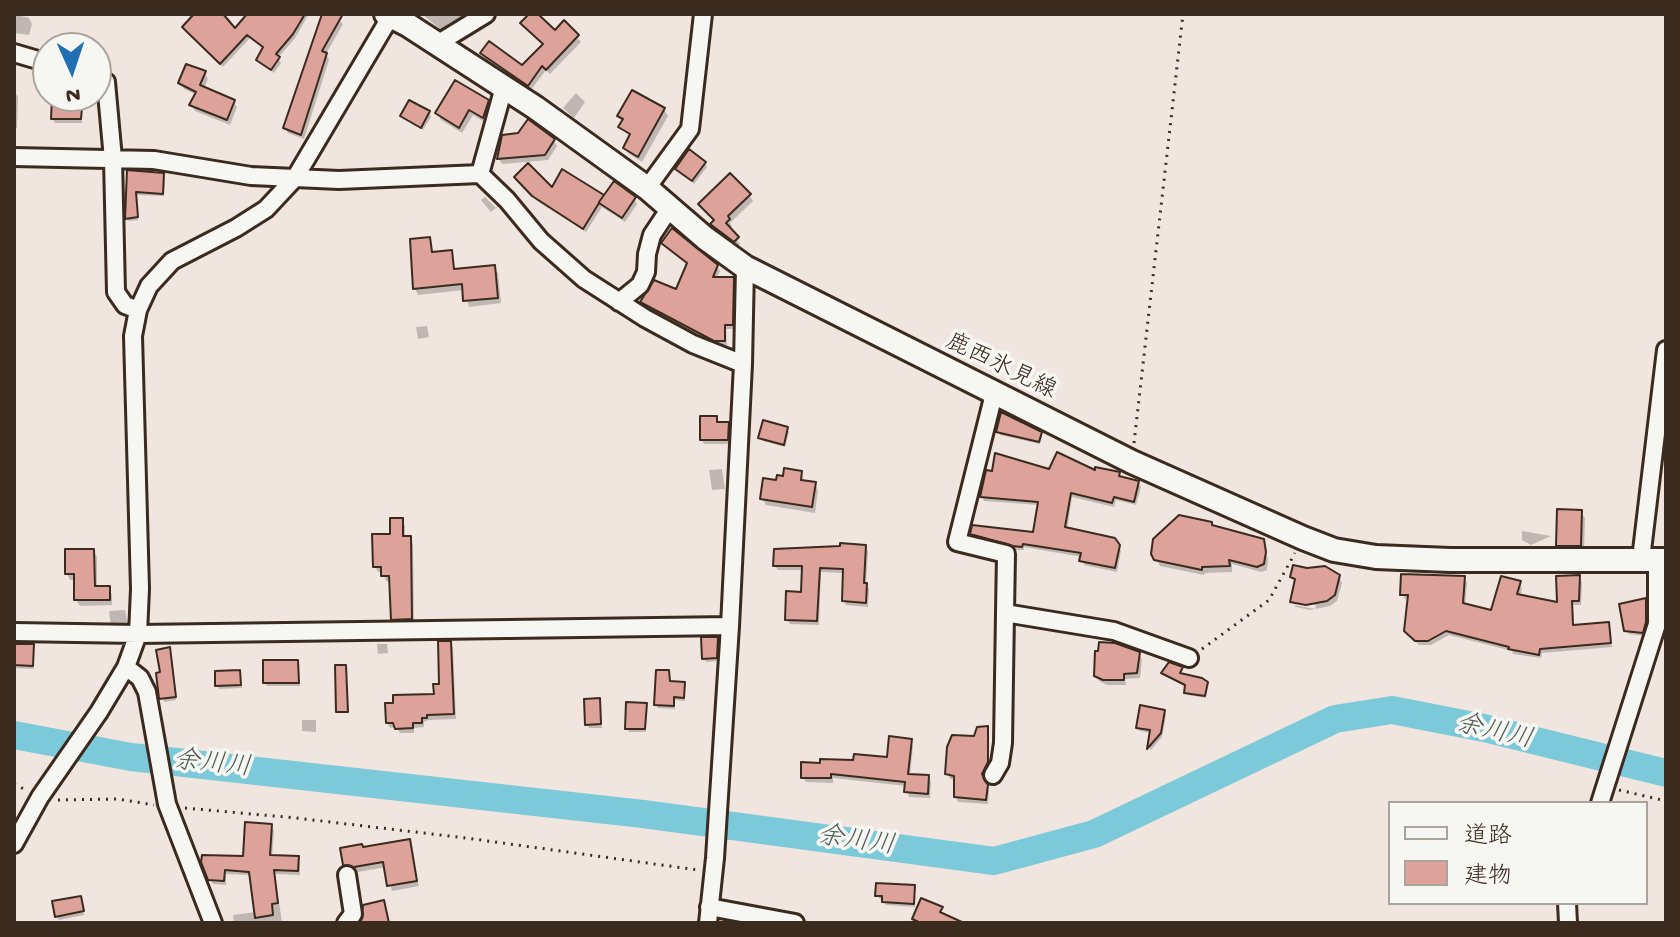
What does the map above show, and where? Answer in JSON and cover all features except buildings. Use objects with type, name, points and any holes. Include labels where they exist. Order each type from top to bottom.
[{"type":"main road","name":"鹿西氷見線","points":[[390,15],[504,87],[647,188],[705,238],[745,267],[1132,462],[1303,538],[1334,550],[1376,557],[1450,560],[1654,559]]},
{"type":"street","points":[[437,44],[486,14]]},
{"type":"street","points":[[647,188],[690,129],[703,14]]},
{"type":"street","points":[[14,844],[43,792],[126,667],[138,634],[140,589],[133,336],[138,310],[149,286],[172,261],[266,209],[295,178],[390,15]]},
{"type":"street","points":[[480,174],[504,87]]},
{"type":"street","points":[[109,112],[116,292],[125,305],[138,310]]},
{"type":"street","points":[[14,157],[154,160],[251,176],[339,180],[480,174],[507,200],[541,241],[584,279],[693,344],[743,364]]},
{"type":"street","points":[[619,302],[640,285],[646,272],[652,235],[670,208]]},
{"type":"street","points":[[745,267],[730,626],[708,915],[795,923]]},
{"type":"street","points":[[1601,801],[1657,624],[1654,559],[1666,350]]},
{"type":"street","points":[[993,775],[1000,763],[1003,743],[1006,554],[957,542],[994,394]]},
{"type":"street","points":[[1005,613],[1114,631],[1189,658]]},
{"type":"street","points":[[14,632],[138,634],[730,626]]},
{"type":"street","points":[[126,667],[140,678],[147,692],[168,806],[213,923]]},
{"type":"street","points":[[346,923],[353,914],[347,875]]},
{"type":"path","points":[[1132,462],[1183,14]]},
{"type":"path","points":[[1189,658],[1269,600],[1303,538]]},
{"type":"path","points":[[14,784],[60,800],[118,799],[714,866]]},
{"type":"path","points":[[1606,786],[1666,801]]},
{"type":"waterway","name":"余川川","points":[[14,735],[131,757],[643,814],[994,861],[1094,834],[1335,719],[1392,710],[1484,728],[1666,773]]}]
